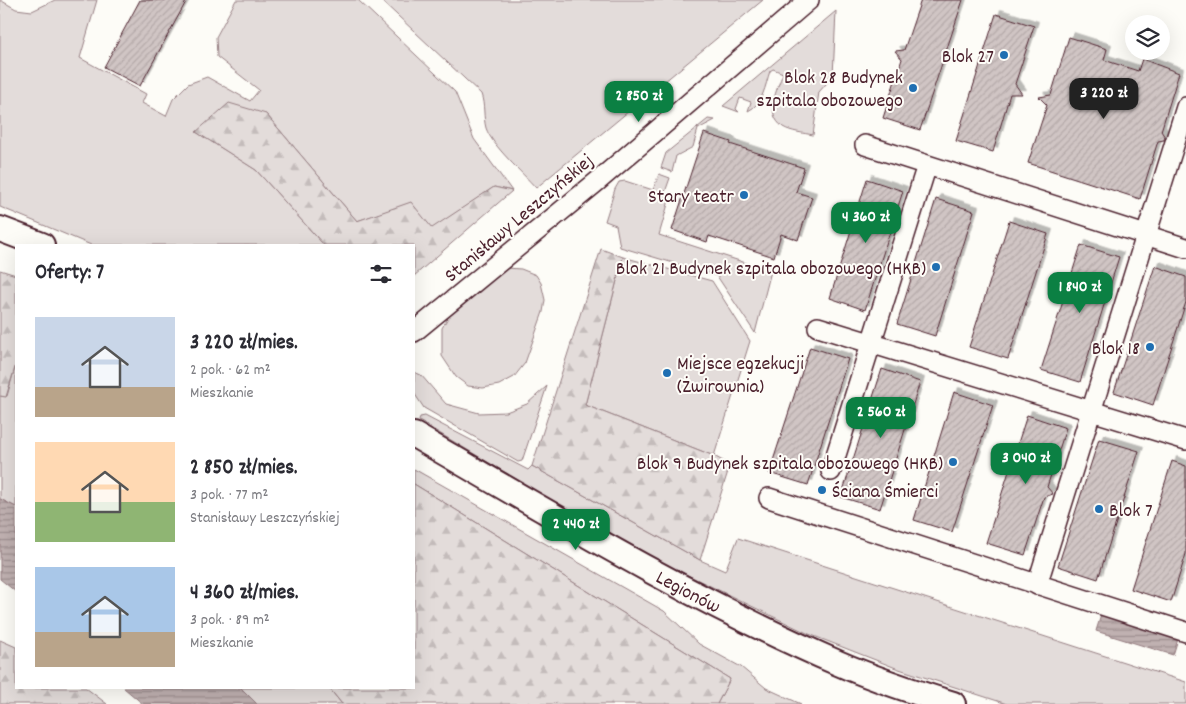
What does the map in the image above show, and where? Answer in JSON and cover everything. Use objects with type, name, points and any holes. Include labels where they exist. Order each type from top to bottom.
[{"type":"main road","points":[[0,229],[39,244]]},
{"type":"main road","name":"Legionów","points":[[415,436],[661,578],[739,618],[840,664],[953,704]]},
{"type":"street","name":"Stanisławy Leszczyńskiej","points":[[415,331],[584,192],[809,0]]},
{"type":"street","points":[[1037,585],[1186,107]]},
{"type":"street","points":[[865,145],[1186,248]]},
{"type":"street","points":[[831,471],[927,165]]},
{"type":"street","points":[[818,327],[1186,440]]},
{"type":"street","points":[[769,498],[1186,632]]},
{"type":"green space","points":[[0,0],[16,9],[32,11],[55,0],[97,0],[80,58],[146,94],[142,103],[166,116],[173,99],[188,84],[207,77],[250,101],[259,90],[217,57],[216,37],[236,0],[358,0],[455,92],[474,139],[512,191],[494,187],[432,229],[411,203],[357,221],[266,114],[196,132],[256,170],[323,244],[89,244],[0,207]]},
{"type":"green space","points":[[381,0],[763,0],[536,188],[501,151],[489,135],[485,124],[481,94]]},
{"type":"green space","points":[[836,11],[833,76],[819,92],[813,135],[790,130],[783,127],[777,121],[773,108],[775,94],[783,73],[773,69],[770,71],[760,99],[753,108],[748,111],[751,102],[740,98],[736,109],[739,112],[723,106]]},
{"type":"green space","points":[[229,103],[266,114],[357,221],[411,202],[432,228],[494,187],[512,191],[415,275],[415,244],[323,244],[256,170],[196,132]]},
{"type":"green space","points":[[708,119],[715,120],[698,129],[693,147],[676,156],[672,172],[661,168],[666,153]]},
{"type":"green space","points":[[659,174],[670,178],[664,195],[670,197],[659,235],[771,271],[755,333],[717,276],[620,247],[616,225],[605,221],[615,189],[619,182],[625,181],[653,190]]},
{"type":"green space","points":[[601,249],[623,257],[585,405],[714,456],[730,465],[700,560],[532,466]]},
{"type":"green space","name":"Miejsce egzekucji (Żwirownia)","points":[[623,257],[712,281],[750,341],[714,456],[585,405]]},
{"type":"green space","points":[[506,268],[521,269],[536,275],[541,283],[545,300],[543,312],[525,363],[514,377],[499,385],[483,388],[468,386],[456,377],[442,356],[442,328],[450,314]]},
{"type":"green space","points":[[0,270],[15,275],[15,367],[6,397],[0,396]]},
{"type":"green space","points":[[15,368],[15,506],[0,499],[0,396],[7,396]]},
{"type":"green space","points":[[415,372],[421,375],[446,404],[479,413],[506,412],[527,404],[547,386],[522,461],[518,462],[424,408],[415,394]]},
{"type":"green space","points":[[425,416],[528,470],[532,466],[700,560],[725,571],[738,538],[1186,682],[1186,704],[1007,704],[896,668],[809,634],[630,547],[419,421],[420,417]]},
{"type":"green space","points":[[415,470],[664,611],[699,644],[741,667],[766,688],[801,704],[717,704],[730,679],[415,485]]},
{"type":"green space","points":[[415,485],[730,679],[717,704],[342,704],[330,689],[415,689]]},
{"type":"green space","points":[[0,640],[15,647],[15,689],[87,689],[107,704],[0,704]]},
{"type":"green space","points":[[242,689],[330,689],[342,704],[257,704]]},
{"type":"shaded area","points":[[0,499],[15,506],[15,591],[0,579]]},
{"type":"shaded area","points":[[1101,615],[1178,639],[1173,655],[1096,631]]},
{"type":"shaded area","points":[[125,689],[242,689],[257,704],[143,704]]},
{"type":"building","points":[[140,0],[187,0],[140,86],[104,67]]},
{"type":"building","name":"Blok 28 Budynek szpitala obozowego","points":[[921,0],[963,0],[920,130],[883,118],[902,59],[895,51],[904,50]]},
{"type":"building","name":"Blok 27","points":[[996,14],[1034,26],[1015,84],[1022,94],[1010,94],[993,152],[956,141]]},
{"type":"building","points":[[1069,37],[1107,49],[1104,60],[1138,71],[1142,60],[1145,60],[1179,73],[1161,131],[1165,137],[1164,140],[1158,141],[1140,199],[1028,163],[1047,105],[1039,97],[1051,95]]},
{"type":"building","name":"Stary teatr","points":[[704,133],[731,142],[730,144],[804,168],[796,192],[812,197],[798,240],[781,234],[774,257],[709,236],[707,242],[672,230]]},
{"type":"building","points":[[867,179],[903,191],[865,310],[830,298]]},
{"type":"building","name":"Blok 21 Budynek szpitala obozowego (HKB)","points":[[936,199],[974,211],[935,336],[897,324]]},
{"type":"building","points":[[1009,221],[1048,234],[1008,359],[969,347]]},
{"type":"building","points":[[1081,245],[1119,257],[1080,382],[1041,370]]},
{"type":"building","name":"Blok 18","points":[[1155,266],[1186,277],[1186,302],[1153,405],[1114,392]]},
{"type":"building","points":[[810,347],[848,359],[808,485],[769,473]]},
{"type":"building","points":[[882,369],[920,382],[880,509],[841,497]]},
{"type":"building","name":"Blok 9 Budynek szpitala obozowego (HKB)","points":[[954,392],[993,405],[952,532],[914,520]]},
{"type":"building","points":[[1027,415],[1066,428],[1047,487],[1053,494],[1044,497],[1025,555],[986,543]]},
{"type":"building","name":"Blok 7","points":[[1099,439],[1139,451],[1098,579],[1058,566]]},
{"type":"building","points":[[1172,461],[1186,466],[1186,554],[1171,602],[1131,589]]},
{"type":"place","name":"Blok 27","points":[[1004,55]]},
{"type":"place","name":"Blok 28 Budynek szpitala obozowego","points":[[913,88]]},
{"type":"place","name":"Stary teatr","points":[[744,195]]},
{"type":"place","name":"Blok 21 Budynek szpitala obozowego (HKB)","points":[[936,267]]},
{"type":"place","name":"Blok 18","points":[[1150,347]]},
{"type":"place","name":"Miejsce egzekucji (Żwirownia)","points":[[667,373]]},
{"type":"place","name":"Blok 9 Budynek szpitala obozowego (HKB)","points":[[953,462]]},
{"type":"place","name":"Ściana Śmierci","points":[[822,490]]},
{"type":"place","name":"Blok 7","points":[[1099,509]]}]
